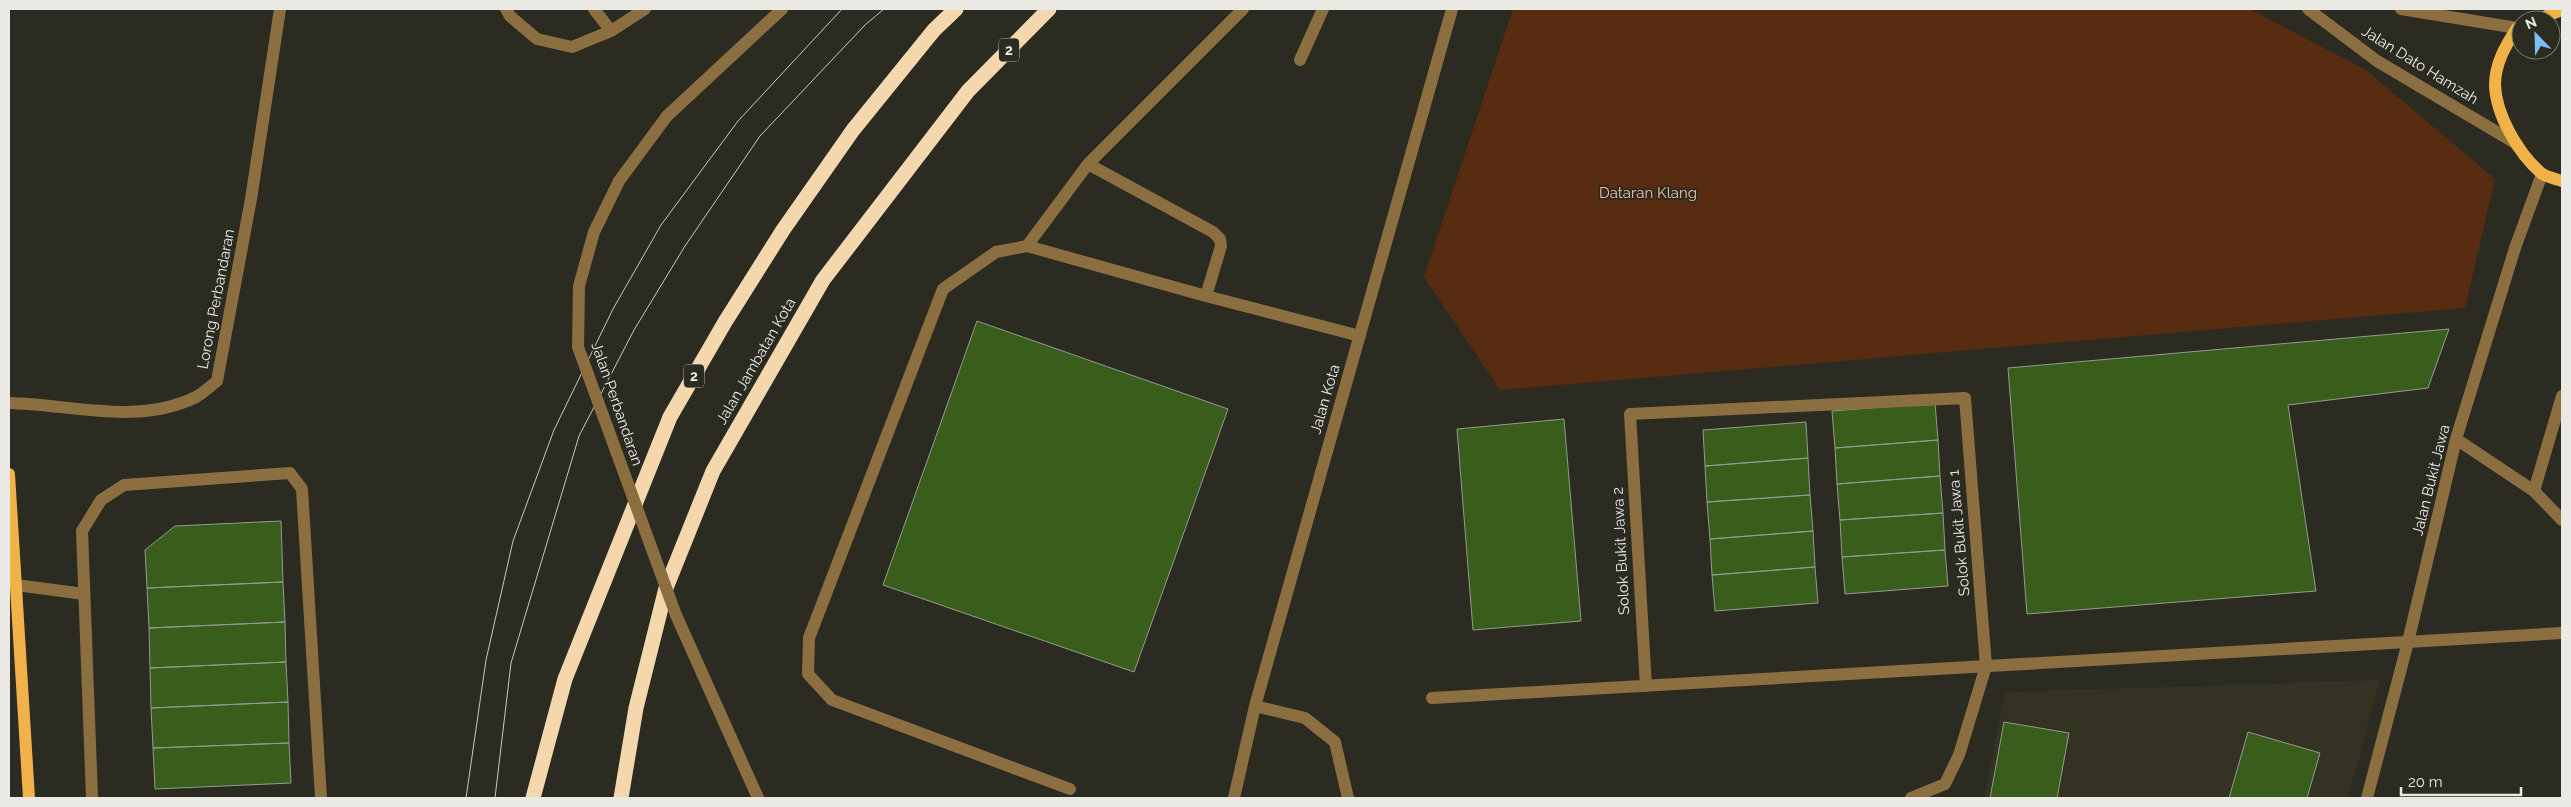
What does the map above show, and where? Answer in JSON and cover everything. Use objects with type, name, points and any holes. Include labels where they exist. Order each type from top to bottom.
[{"type":"highway","name":"2","points":[[533,798],[565,679],[670,417],[725,322],[783,230],[853,130],[934,30],[956,9]]},
{"type":"highway","name":"Jalan Jambatan Kota","points":[[621,798],[636,708],[666,588],[713,471],[823,280],[968,90],[1049,9]]},
{"type":"main road","points":[[2511,39],[2501,53],[2495,84],[2500,110],[2517,144],[2542,174],[2562,181]]},
{"type":"main road","points":[[9,474],[29,798]]},
{"type":"street","name":"Lorong Perbandaran","points":[[9,403],[36,404],[115,413],[179,403],[197,396],[217,380],[251,199],[280,9]]},
{"type":"street","points":[[506,9],[510,16],[537,39],[572,47],[611,31],[645,9]]},
{"type":"street","points":[[594,9],[611,31]]},
{"type":"street","name":"Jalan Perbandaran","points":[[758,798],[676,615],[578,347],[579,286],[594,232],[619,181],[667,116],[782,9]]},
{"type":"street","points":[[1027,246],[1088,164],[1243,9]]},
{"type":"street","points":[[1300,60],[1322,9]]},
{"type":"street","name":"Jalan Kota","points":[[1234,798],[1255,706],[1452,9]]},
{"type":"street","name":"Jalan Dato Hamzah","points":[[2308,9],[2377,61],[2517,144]]},
{"type":"street","points":[[2401,9],[2511,26]]},
{"type":"street","points":[[1088,164],[1214,232],[1220,238],[1221,246],[1206,296]]},
{"type":"street","name":"Jalan Bukit Jawa","points":[[2367,798],[2408,642],[2456,439],[2515,248],[2542,174]]},
{"type":"street","points":[[1070,789],[832,700],[808,674],[809,638],[943,289],[996,252],[1027,246],[1206,296],[1360,336]]},
{"type":"street","points":[[2534,490],[2562,396]]},
{"type":"street","name":"Solok Bukit Jawa 1","points":[[1630,414],[1965,398],[1986,666]]},
{"type":"street","name":"Solok Bukit Jawa 2","points":[[1630,414],[1646,686]]},
{"type":"street","points":[[2456,439],[2534,490],[2562,520]]},
{"type":"street","points":[[92,798],[82,531],[101,500],[124,485],[290,473],[302,489],[321,798]]},
{"type":"street","points":[[16,585],[84,594]]},
{"type":"street","points":[[1432,698],[2562,633]]},
{"type":"street","points":[[1910,798],[1945,784],[1959,754],[1986,666]]},
{"type":"street","points":[[1255,706],[1305,718],[1335,742],[1352,798]]},
{"type":"shaded area","points":[[2380,680],[2348,798],[1984,798],[2005,692]]},
{"type":"green space","name":"Dataran Klang","points":[[1513,9],[2250,9],[2366,70],[2495,179],[2465,308],[1500,390],[1424,277]]},
{"type":"building","points":[[977,321],[1228,409],[1134,672],[883,585]]},
{"type":"building","points":[[2449,329],[2428,388],[2288,405],[2316,591],[2027,614],[2008,368]]},
{"type":"building","points":[[1935,403],[1938,440],[1835,448],[1832,411]]},
{"type":"building","points":[[1564,419],[1581,621],[1473,630],[1457,429]]},
{"type":"building","points":[[1806,422],[1808,458],[1705,466],[1703,430]]},
{"type":"building","points":[[1938,440],[1940,476],[1837,484],[1835,448]]},
{"type":"building","points":[[1808,458],[1810,495],[1707,502],[1705,466]]},
{"type":"building","points":[[1940,476],[1943,513],[1840,520],[1837,484]]},
{"type":"building","points":[[1810,495],[1813,531],[1710,539],[1707,502]]},
{"type":"building","points":[[1943,513],[1945,550],[1842,557],[1840,520]]},
{"type":"building","points":[[281,521],[283,582],[147,588],[145,550],[175,526]]},
{"type":"building","points":[[1813,531],[1815,567],[1712,575],[1710,539]]},
{"type":"building","points":[[1945,550],[1948,586],[1845,594],[1842,557]]},
{"type":"building","points":[[1815,567],[1818,603],[1715,611],[1712,575]]},
{"type":"building","points":[[283,582],[285,622],[149,628],[147,588]]},
{"type":"building","points":[[285,622],[286,662],[150,668],[149,628]]},
{"type":"building","points":[[286,662],[288,702],[151,708],[150,668]]},
{"type":"building","points":[[288,702],[289,743],[153,748],[151,708]]},
{"type":"building","points":[[2004,722],[2069,733],[2057,798],[1990,798]]},
{"type":"building","points":[[2248,732],[2320,753],[2307,798],[2229,798]]},
{"type":"building","points":[[289,743],[291,783],[155,789],[153,748]]},
{"type":"tram line","points":[[466,798],[486,660],[513,541],[554,430],[613,309],[661,225],[738,121],[842,9]]},
{"type":"tram line","points":[[495,798],[511,663],[579,436],[634,330],[685,246],[760,136],[865,25],[884,9]]}]
